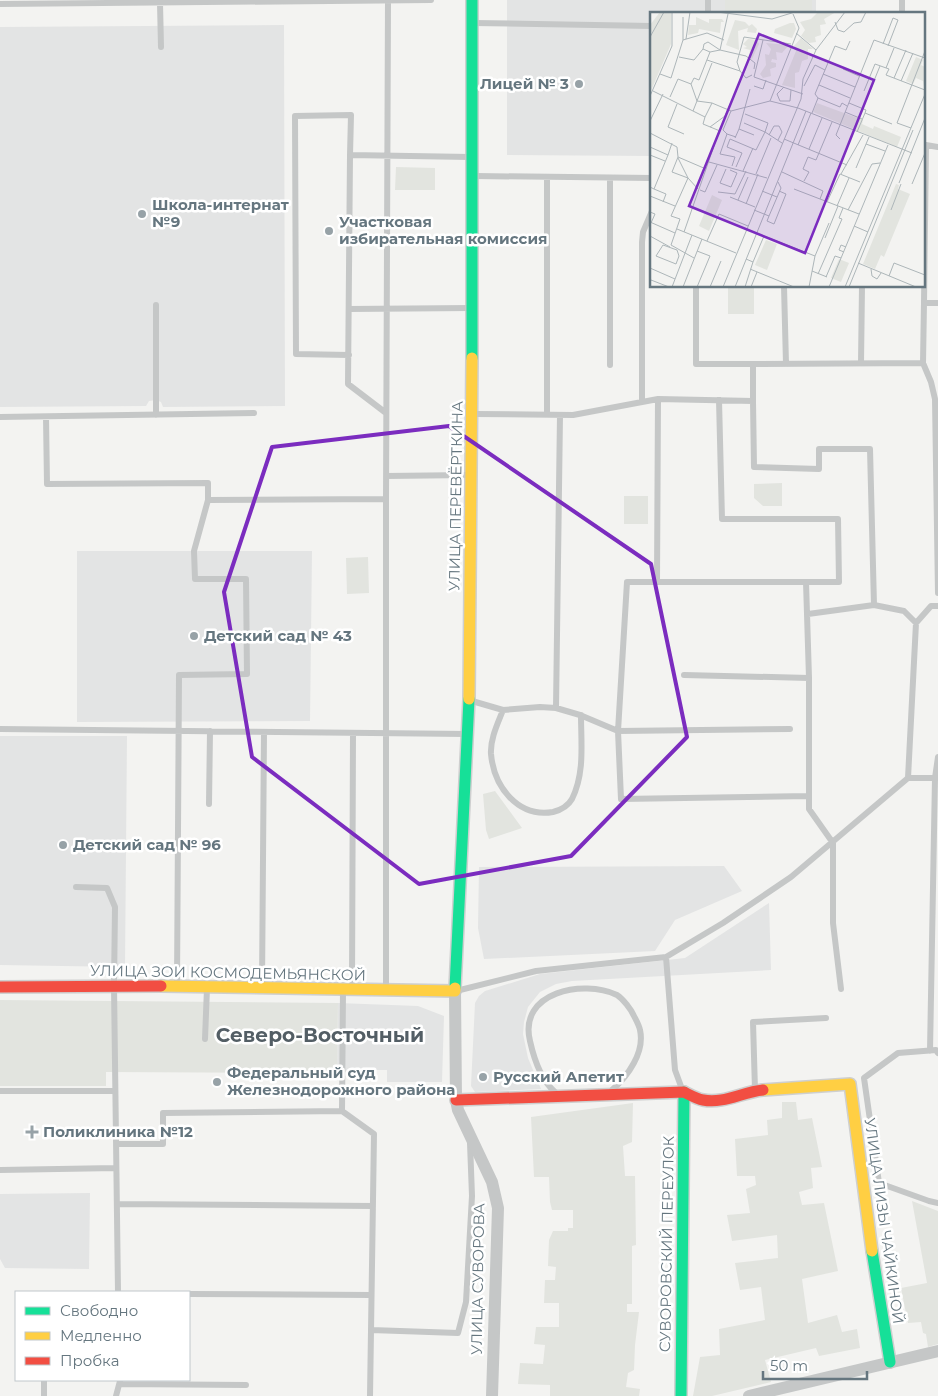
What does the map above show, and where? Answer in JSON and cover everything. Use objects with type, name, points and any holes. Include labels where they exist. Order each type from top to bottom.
[{"type":"street","name":"УЛИЦА ПЕРЕВЁРТКИНА","points":[[455,991],[469,700],[473,414],[474,176],[472,0]]},
{"type":"street","name":"УЛИЦА ЗОИ КОСМОДЕМЬЯНСКОЙ","points":[[0,987],[176,986],[455,991]]},
{"type":"street","name":"УЛИЦА СУВОРОВА","points":[[455,991],[456,1100],[458,1110],[492,1182],[498,1208],[492,1396]]},
{"type":"street","name":"УЛИЦА ЛИЗЫ ЧАЙКИНОЙ","points":[[755,1091],[850,1084],[868,1224],[890,1362]]},
{"type":"street","points":[[456,1100],[684,1092],[702,1100],[714,1101],[732,1099],[755,1091]]},
{"type":"street","name":"СУВОРОВСКИЙ ПЕРЕУЛОК","points":[[681,1396],[684,1092]]},
{"type":"street","points":[[749,1396],[938,1351]]},
{"type":"lane","points":[[386,989],[388,0]]},
{"type":"lane","points":[[0,4],[431,0]]},
{"type":"lane","points":[[160,3],[161,47]]},
{"type":"lane","points":[[472,23],[650,26]]},
{"type":"lane","points":[[349,355],[296,354],[295,116],[351,115],[349,355],[348,384],[386,413]]},
{"type":"lane","points":[[350,155],[473,157]]},
{"type":"lane","points":[[474,176],[650,178]]},
{"type":"lane","points":[[547,177],[547,414]]},
{"type":"lane","points":[[610,178],[610,365]]},
{"type":"lane","points":[[642,402],[642,242],[643,232],[650,216]]},
{"type":"lane","points":[[696,288],[696,364],[923,363]]},
{"type":"lane","points":[[784,288],[786,364]]},
{"type":"lane","points":[[860,363],[862,288]]},
{"type":"lane","points":[[924,288],[923,363],[931,382],[935,399],[938,594]]},
{"type":"lane","points":[[924,303],[938,303]]},
{"type":"lane","points":[[156,305],[156,415]]},
{"type":"lane","points":[[349,309],[473,308]]},
{"type":"lane","points":[[753,364],[754,467],[819,470],[819,449],[870,449],[874,605]]},
{"type":"lane","points":[[473,414],[573,415],[658,399],[753,401]]},
{"type":"lane","points":[[657,581],[658,399]]},
{"type":"lane","points":[[719,400],[722,519],[838,519],[839,582],[627,582],[618,731],[621,799],[809,796]]},
{"type":"lane","points":[[0,417],[254,413]]},
{"type":"lane","points":[[556,708],[560,415]]},
{"type":"lane","points":[[46,417],[47,484],[208,484],[208,500],[194,551],[195,579],[246,579],[247,674],[179,675],[176,986]]},
{"type":"lane","points":[[386,476],[471,475]]},
{"type":"lane","points":[[208,500],[386,499]]},
{"type":"lane","points":[[806,582],[810,809],[833,843],[833,923],[841,989]]},
{"type":"lane","points":[[808,614],[874,605],[904,611],[916,623]]},
{"type":"lane","points":[[908,778],[916,623],[931,606],[938,606]]},
{"type":"lane","points":[[684,675],[809,678]]},
{"type":"lane","points":[[469,700],[503,710],[540,707],[556,708],[581,715],[618,731],[790,729]]},
{"type":"lane","points":[[503,710],[491,751],[497,778],[506,794],[516,804],[536,813],[558,811],[572,799],[577,785],[582,758],[581,715]]},
{"type":"lane","points":[[0,729],[467,734]]},
{"type":"lane","points":[[209,804],[210,731]]},
{"type":"lane","points":[[262,988],[264,732]]},
{"type":"lane","points":[[342,1111],[353,733]]},
{"type":"lane","points":[[930,1051],[938,757]]},
{"type":"lane","points":[[455,991],[536,971],[666,957],[723,923],[784,882],[833,843],[908,778],[937,778]]},
{"type":"lane","points":[[76,887],[107,888],[115,907],[114,986],[118,1291]]},
{"type":"lane","points":[[666,957],[675,1070],[678,1083],[684,1092]]},
{"type":"lane","points":[[205,1039],[207,987]]},
{"type":"lane","points":[[560,1096],[546,1083],[532,1051],[528,1035],[530,1017],[534,1008],[543,1000],[576,988],[599,989],[619,996],[632,1010],[640,1030],[640,1046],[636,1058],[617,1086],[607,1095]]},
{"type":"lane","points":[[755,1091],[753,1022],[826,1018]]},
{"type":"lane","points":[[938,1053],[936,1050],[898,1053],[864,1078],[879,1183],[930,1202],[938,1203]]},
{"type":"lane","points":[[0,1091],[115,1091]]},
{"type":"lane","points":[[116,1144],[162,1144],[164,1113],[342,1111],[374,1134],[370,1396]]},
{"type":"lane","points":[[371,1330],[458,1333],[466,1302],[472,1196],[469,1134]]},
{"type":"lane","points":[[0,1170],[116,1168]]},
{"type":"lane","points":[[117,1204],[373,1206]]},
{"type":"lane","points":[[190,1294],[371,1295]]},
{"type":"lane","points":[[44,1381],[44,1396]]},
{"type":"lane","points":[[116,1396],[120,1382],[246,1385]]},
{"type":"highlighted area","points":[[449,426],[651,564],[687,737],[571,856],[419,884],[252,757],[224,592],[272,447]]},
{"type":"shaded area","name":"Лицей № 3","points":[[507,0],[816,0],[816,12],[650,12],[650,156],[507,155]]},
{"type":"shaded area","points":[[725,0],[812,0],[812,12],[725,12]]},
{"type":"shaded area","name":"Школа-интернат №9","points":[[284,25],[285,406],[163,407],[161,402],[156,400],[149,401],[146,406],[0,407],[0,27]]},
{"type":"shaded area","points":[[396,167],[435,168],[435,190],[395,190]]},
{"type":"shaded area","points":[[728,288],[754,288],[754,314],[728,314]]},
{"type":"shaded area","points":[[782,483],[782,506],[763,506],[754,498],[754,484]]},
{"type":"shaded area","points":[[624,496],[648,496],[648,524],[624,524]]},
{"type":"shaded area","name":"Детский сад № 43","points":[[77,551],[312,551],[310,721],[77,722]]},
{"type":"shaded area","points":[[368,557],[369,593],[347,594],[346,558]]},
{"type":"shaded area","name":"Детский сад № 96","points":[[0,736],[127,736],[125,967],[0,965]]},
{"type":"shaded area","points":[[495,791],[522,828],[489,839],[486,830],[483,794]]},
{"type":"shaded area","points":[[724,866],[742,891],[675,920],[655,951],[484,959],[478,928],[479,867]]},
{"type":"shaded area","points":[[769,903],[771,970],[572,981],[556,984],[540,992],[528,1007],[524,1022],[523,1034],[528,1058],[541,1089],[475,1092],[471,1086],[475,1003],[485,991],[540,974],[685,958]]},
{"type":"shaded area","points":[[0,1000],[338,1003],[337,1073],[106,1072],[106,1086],[0,1086]]},
{"type":"shaded area","points":[[338,1003],[418,1006],[444,1016],[442,1082],[387,1082],[387,1070],[358,1070],[337,1073]]},
{"type":"shaded area","points":[[782,1102],[796,1102],[798,1120],[812,1118],[822,1167],[811,1168],[813,1188],[799,1192],[802,1205],[824,1203],[838,1271],[802,1279],[808,1323],[837,1315],[842,1332],[857,1329],[860,1348],[819,1356],[816,1348],[765,1360],[771,1382],[712,1396],[693,1396],[700,1357],[720,1355],[719,1329],[765,1320],[761,1287],[740,1290],[735,1263],[778,1258],[777,1235],[732,1241],[727,1215],[750,1213],[746,1189],[756,1185],[755,1176],[737,1176],[735,1139],[768,1135],[767,1120],[782,1118]]},
{"type":"shaded area","points":[[633,1103],[632,1142],[623,1146],[625,1176],[635,1176],[636,1245],[632,1246],[632,1304],[627,1304],[627,1312],[639,1312],[634,1370],[628,1373],[626,1387],[640,1389],[639,1396],[550,1396],[550,1385],[518,1384],[520,1363],[543,1364],[545,1345],[534,1344],[536,1327],[559,1327],[559,1303],[544,1303],[545,1280],[555,1280],[556,1267],[548,1266],[549,1240],[553,1231],[568,1231],[568,1228],[573,1228],[573,1210],[552,1210],[549,1177],[534,1177],[531,1117]]},
{"type":"shaded area","points":[[90,1193],[89,1269],[5,1268],[0,1259],[0,1194]]},
{"type":"shaded area","points":[[912,1201],[938,1211],[938,1344],[928,1347],[926,1334],[923,1333],[921,1322],[908,1323],[901,1288],[927,1283]]},
{"type":"traffic: fast","points":[[472,0],[472,358]]},
{"type":"traffic: fast","points":[[455,988],[469,699]]},
{"type":"traffic: fast","points":[[681,1396],[684,1092]]},
{"type":"traffic: fast","points":[[872,1251],[890,1362]]},
{"type":"traffic: slow","points":[[469,699],[472,358]]},
{"type":"traffic: slow","points":[[161,986],[455,991],[455,988]]},
{"type":"traffic: slow","points":[[763,1090],[850,1084],[872,1251]]},
{"type":"traffic: jam","points":[[0,987],[161,986]]},
{"type":"traffic: jam","points":[[456,1100],[684,1092],[698,1099],[711,1101],[763,1090]]},
{"type":"place","name":"Лицей № 3","points":[[579,84]]},
{"type":"place","name":"Школа-интернат №9","points":[[142,214]]},
{"type":"place","name":"Участковая избирательная комиссия","points":[[329,231]]},
{"type":"place","name":"Детский сад № 43","points":[[194,636]]},
{"type":"place","name":"Детский сад № 96","points":[[63,845]]},
{"type":"place","name":"Русский Апетит","points":[[483,1077]]},
{"type":"place","name":"Федеральный суд Железнодорожного района","points":[[217,1082]]},
{"type":"place","name":"Поликлиника №12","points":[[32,1132]]},
{"type":"district","name":"Северо-Восточный","points":[[320,1035]]}]
